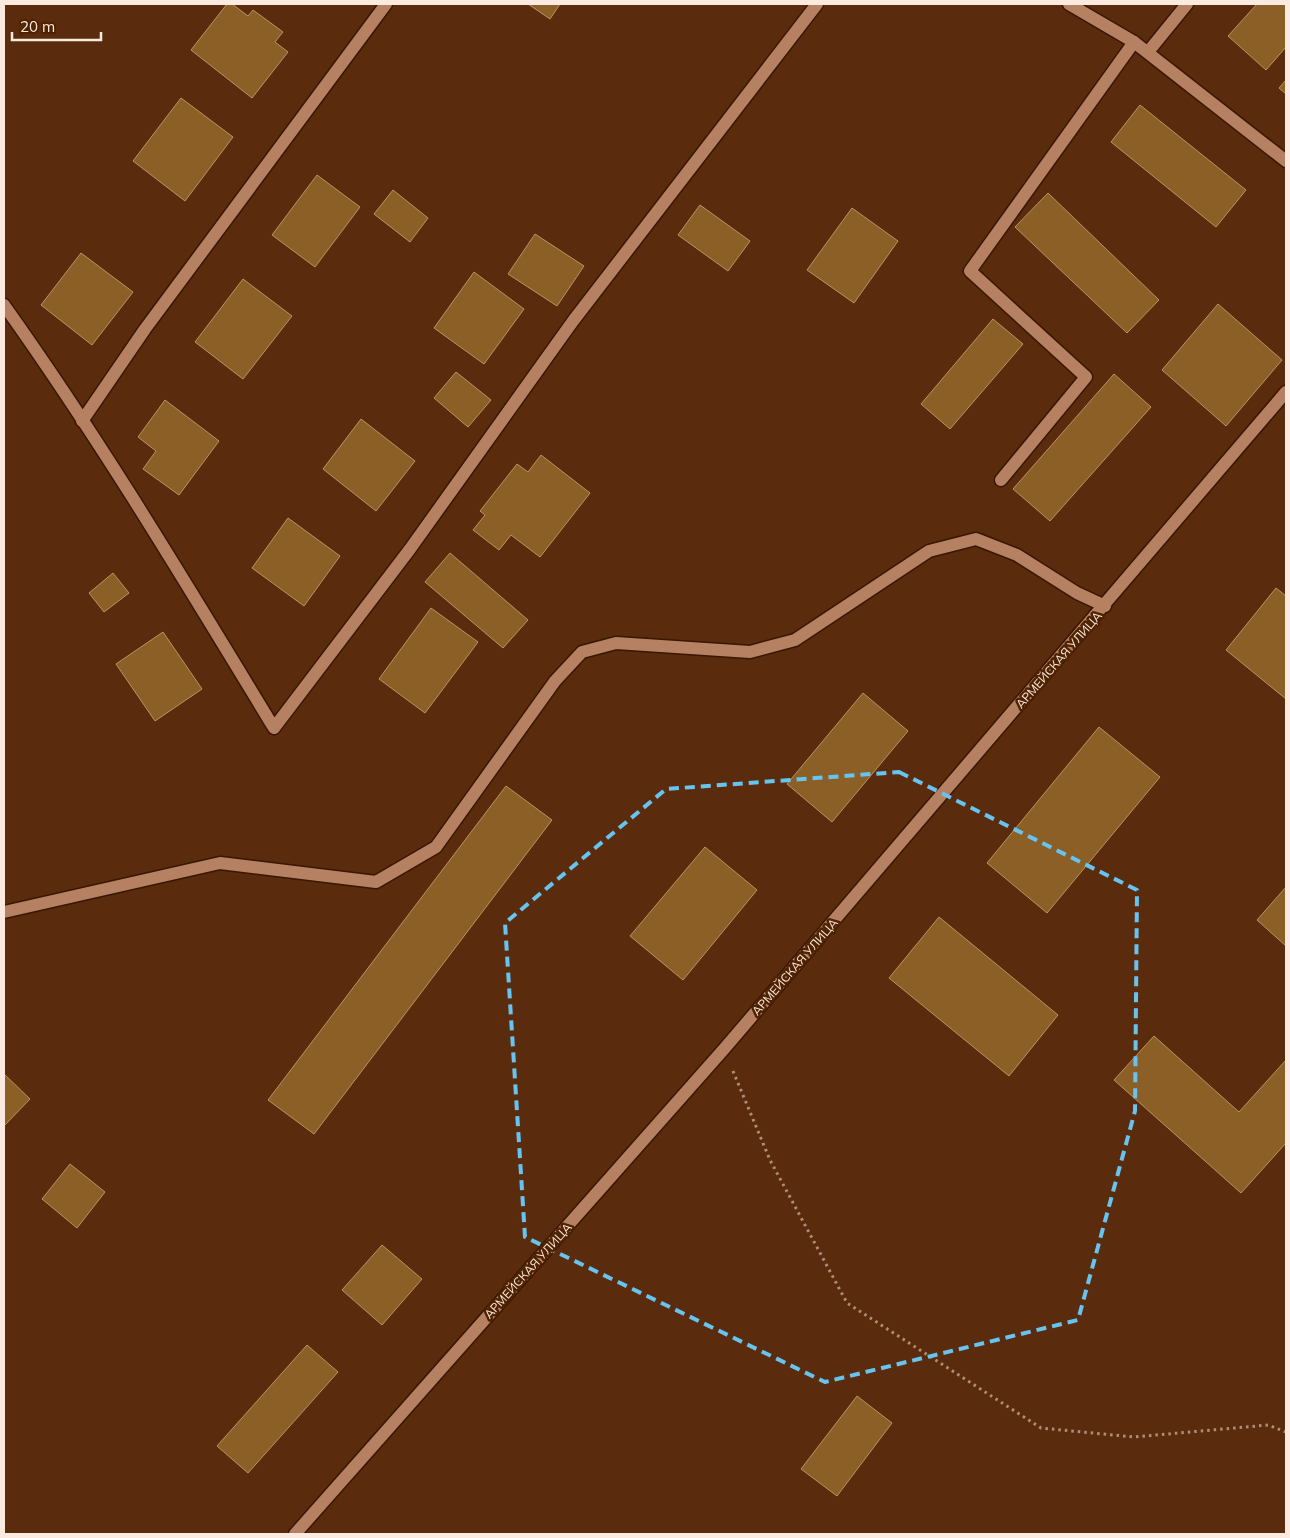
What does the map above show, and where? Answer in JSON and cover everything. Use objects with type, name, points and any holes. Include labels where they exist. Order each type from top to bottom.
[{"type":"street","points":[[82,421],[145,329],[386,4]]},
{"type":"street","points":[[4,305],[42,357],[163,546],[274,728],[410,549],[574,321],[816,4]]},
{"type":"street","points":[[1069,4],[1148,52],[1286,161]]},
{"type":"street","points":[[1148,52],[1187,4]]},
{"type":"street","points":[[1001,480],[1086,376],[970,271],[1134,42]]},
{"type":"street","name":"АРМЕЙСКАЯ УЛИЦА","points":[[295,1534],[724,1049],[1105,606],[1286,392]]},
{"type":"street","points":[[4,912],[220,863],[376,882],[436,847],[555,681],[582,652],[616,643],[750,652],[795,640],[929,551],[976,539],[1017,555],[1077,593],[1105,606]]},
{"type":"path","points":[[724,1049],[770,1160],[847,1303],[1042,1428],[1134,1437],[1268,1425],[1286,1432]]},
{"type":"highlighted area","points":[[899,772],[1137,890],[1135,1111],[1078,1320],[825,1382],[525,1237],[505,923],[666,789]]},
{"type":"building","points":[[227,4],[232,4],[248,16],[253,10],[283,32],[275,42],[288,52],[252,98],[191,50]]},
{"type":"building","points":[[528,4],[560,4],[550,19]]},
{"type":"building","points":[[1257,4],[1286,4],[1286,47],[1266,70],[1228,36]]},
{"type":"building","points":[[1286,80],[1286,94],[1279,88]]},
{"type":"building","points":[[181,98],[233,137],[185,201],[133,161]]},
{"type":"building","points":[[1140,105],[1246,190],[1216,227],[1111,142]]},
{"type":"building","points":[[317,175],[360,207],[315,267],[272,235]]},
{"type":"building","points":[[393,190],[428,218],[410,242],[374,214]]},
{"type":"building","points":[[1048,193],[1159,300],[1127,333],[1015,227]]},
{"type":"building","points":[[700,205],[750,241],[728,271],[678,235]]},
{"type":"building","points":[[852,208],[898,241],[854,303],[807,270]]},
{"type":"building","points":[[535,234],[584,266],[557,306],[508,274]]},
{"type":"building","points":[[81,253],[133,292],[92,345],[41,305]]},
{"type":"building","points":[[474,272],[524,309],[484,364],[434,328]]},
{"type":"building","points":[[243,279],[292,316],[243,379],[195,342]]},
{"type":"building","points":[[1218,304],[1282,360],[1226,426],[1162,370]]},
{"type":"building","points":[[993,319],[1023,344],[950,429],[921,404]]},
{"type":"building","points":[[456,372],[491,400],[468,427],[434,398]]},
{"type":"building","points":[[1114,374],[1151,407],[1050,521],[1013,489]]},
{"type":"building","points":[[165,400],[219,441],[179,495],[143,469],[156,451],[138,437]]},
{"type":"building","points":[[361,419],[415,461],[376,511],[323,469]]},
{"type":"building","points":[[541,455],[590,493],[540,557],[511,535],[499,550],[473,530],[485,515],[480,511],[517,464],[528,472]]},
{"type":"building","points":[[288,518],[340,556],[304,606],[252,568]]},
{"type":"building","points":[[450,553],[528,620],[503,648],[425,582]]},
{"type":"building","points":[[113,573],[129,593],[104,612],[89,593]]},
{"type":"building","points":[[1276,588],[1286,596],[1286,699],[1226,650]]},
{"type":"building","points":[[431,608],[478,642],[425,713],[379,679]]},
{"type":"building","points":[[163,632],[202,689],[155,721],[116,664]]},
{"type":"building","points":[[863,693],[908,731],[832,822],[787,784]]},
{"type":"building","points":[[1099,727],[1160,777],[1047,913],[987,863]]},
{"type":"building","points":[[506,786],[552,820],[314,1134],[268,1100]]},
{"type":"building","points":[[705,847],[757,890],[683,980],[630,936]]},
{"type":"building","points":[[1286,887],[1286,946],[1257,920]]},
{"type":"building","points":[[939,917],[1058,1015],[1009,1076],[889,978]]},
{"type":"building","points":[[1154,1036],[1239,1112],[1286,1060],[1286,1143],[1241,1193],[1114,1080]]},
{"type":"building","points":[[4,1074],[30,1099],[4,1126]]},
{"type":"building","points":[[70,1164],[105,1192],[77,1228],[42,1199]]},
{"type":"building","points":[[382,1245],[422,1279],[382,1325],[342,1290]]},
{"type":"building","points":[[307,1345],[338,1372],[248,1473],[217,1446]]},
{"type":"building","points":[[857,1396],[892,1423],[837,1496],[801,1469]]}]
